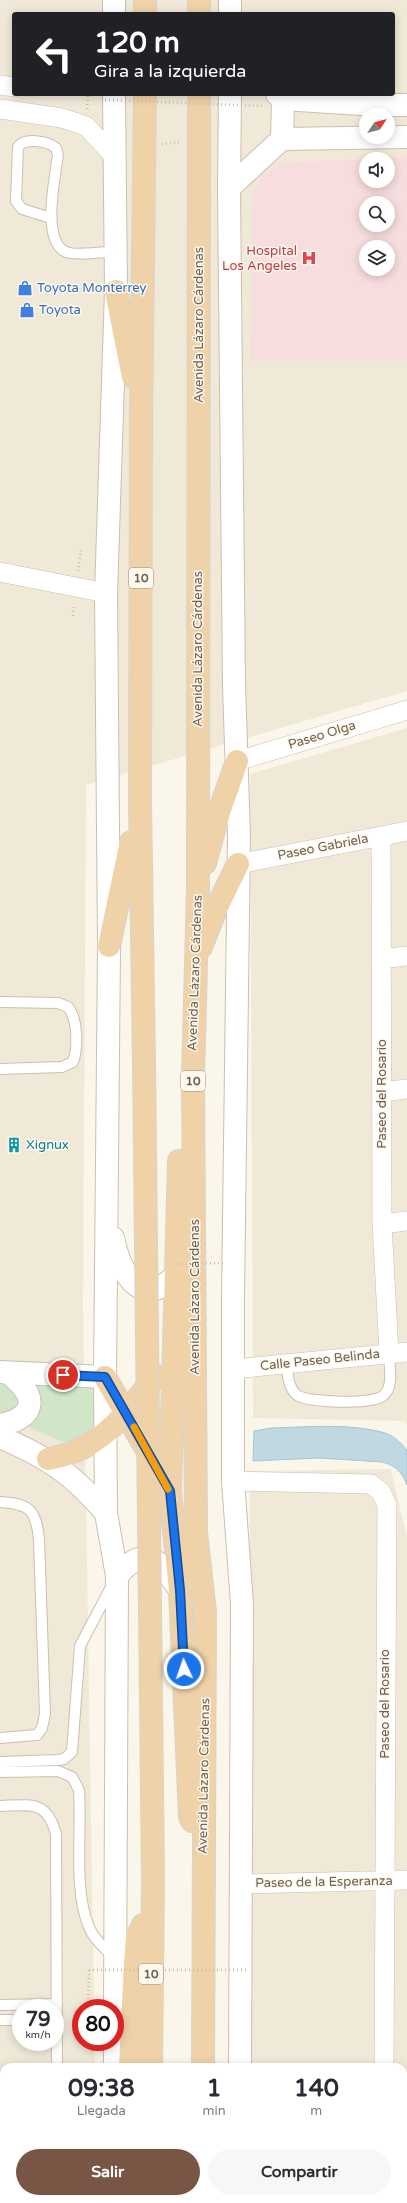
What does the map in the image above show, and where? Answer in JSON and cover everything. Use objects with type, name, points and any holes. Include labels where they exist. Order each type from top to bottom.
[{"type":"highway","points":[[145,0],[145,12]]},
{"type":"highway","points":[[199,0],[199,12]]},
{"type":"highway","name":"10","points":[[145,96],[146,146],[141,420],[140,800],[153,1881],[151,1906],[151,2063]]},
{"type":"highway","name":"Avenida Lázaro Cárdenas","points":[[199,96],[198,889],[193,1077],[196,1532],[205,1612],[203,1840],[204,2063]]},
{"type":"highway","points":[[116,292],[141,420]]},
{"type":"highway","points":[[198,889],[219,812],[237,761]]},
{"type":"highway","points":[[109,946],[140,800]]},
{"type":"highway","points":[[195,961],[217,907],[238,864]]},
{"type":"highway","points":[[193,1077],[180,1125],[170,1491],[180,1590],[190,1817],[203,1840]]},
{"type":"highway","points":[[48,1459],[77,1452],[106,1432],[142,1393],[173,1355]]},
{"type":"highway","points":[[105,1377],[129,1386],[142,1393],[158,1409],[171,1428]]},
{"type":"highway","points":[[105,1377],[170,1491]]},
{"type":"highway","points":[[130,2063],[137,1937],[151,1906]]},
{"type":"street","points":[[114,0],[114,12]]},
{"type":"street","points":[[230,0],[230,12]]},
{"type":"street","points":[[0,85],[12,87]]},
{"type":"street","points":[[230,96],[229,188],[234,685],[237,761],[238,864],[233,1481],[242,1604],[240,2063]]},
{"type":"street","points":[[109,97],[114,156],[116,292],[106,593],[109,946],[105,1377],[106,1513],[117,1576],[115,1712],[115,1999]]},
{"type":"street","points":[[282,139],[274,99],[377,105],[407,104]]},
{"type":"street","points":[[0,108],[62,118],[86,126],[114,156]]},
{"type":"street","points":[[229,188],[282,139],[407,137]]},
{"type":"street","points":[[0,572],[106,593]]},
{"type":"street","name":"Paseo Olga","points":[[237,761],[407,710]]},
{"type":"street","name":"Paseo Gabriela","points":[[238,864],[407,831]]},
{"type":"street","name":"Paseo del Rosario","points":[[381,836],[382,1224],[398,1352]]},
{"type":"street","points":[[382,959],[407,956]]},
{"type":"street","points":[[382,1092],[407,1089]]},
{"type":"street","points":[[106,1205],[119,1261],[131,1282],[138,1287],[152,1290],[166,1285],[175,1270]]},
{"type":"street","points":[[382,1224],[407,1221]]},
{"type":"street","name":"Calle Paseo Belinda","points":[[234,1369],[398,1352]]},
{"type":"street","points":[[4,1372],[105,1377]]},
{"type":"street","points":[[0,1425],[20,1420],[25,1416],[30,1406],[27,1393],[23,1386],[4,1372]]},
{"type":"street","points":[[0,1437],[48,1459],[83,1487],[106,1513]]},
{"type":"street","name":"Paseo del Rosario","points":[[233,1481],[371,1484],[382,1492],[387,1505],[384,2063]]},
{"type":"street","points":[[117,1576],[126,1566],[135,1560],[150,1558],[161,1564],[180,1590]]},
{"type":"street","name":"Paseo de la Esperanza","points":[[241,1884],[407,1880]]},
{"type":"street","points":[[115,2051],[115,2063]]},
{"type":"lane","points":[[51,218],[22,209],[16,202],[18,147],[22,142],[27,141],[51,144],[56,148],[58,155],[51,218],[54,238],[59,248],[68,253],[115,251]]},
{"type":"lane","points":[[0,1002],[64,1004],[74,1015],[75,1056],[73,1062],[62,1067],[0,1069]]},
{"type":"lane","points":[[286,1364],[292,1389],[304,1399],[368,1401],[380,1398],[388,1391],[398,1352]]},
{"type":"lane","points":[[0,1501],[22,1504],[29,1508],[37,1520],[39,1539],[44,1714],[42,1728],[36,1735],[0,1738]]},
{"type":"lane","points":[[0,1762],[58,1760],[64,1759],[72,1752],[80,1646],[117,1576]]},
{"type":"lane","points":[[0,1772],[58,1771],[72,1777],[79,1790],[80,1888],[84,1911],[95,1939],[115,1959]]},
{"type":"lane","points":[[0,1806],[40,1808],[48,1813],[56,1834],[57,1999]]},
{"type":"lane","points":[[0,2006],[12,2006]]},
{"type":"lane","points":[[0,2020],[12,2020]]},
{"type":"lane","points":[[57,2051],[58,2063]]},
{"type":"path","points":[[109,97],[274,99]]},
{"type":"path","points":[[146,146],[200,140]]},
{"type":"path","points":[[175,1270],[225,1263]]},
{"type":"path","points":[[88,1970],[247,1970]]},
{"type":"shaded area","points":[[0,0],[407,0],[407,691],[86,785],[83,1307],[94,1999],[72,1999],[72,2051],[94,2051],[95,2063],[0,2063]]},
{"type":"shaded area","name":"Hospital Los Angeles","points":[[407,157],[407,361],[251,361],[252,193],[261,178],[278,163],[359,159],[359,188],[395,188],[395,158]]},
{"type":"shaded area","points":[[407,728],[407,1425],[404,1421],[253,1418],[250,774]]},
{"type":"shaded area","points":[[391,1469],[407,1538],[407,2063],[248,2063],[250,1471]]},
{"type":"green space","points":[[0,1374],[96,1379],[100,1455],[94,1455],[0,1415]]},
{"type":"water","points":[[343,1427],[372,1430],[388,1434],[397,1440],[407,1450],[407,1485],[403,1476],[398,1470],[391,1465],[382,1462],[319,1458],[253,1461],[254,1431],[271,1428]]},
{"type":"slow traffic","points":[[134,1427],[168,1489]]},
{"type":"place","name":"Hospital Los Angeles","points":[[309,258]]},
{"type":"place","name":"Toyota Monterrey","points":[[25,288]]},
{"type":"place","name":"Toyota","points":[[27,310]]},
{"type":"place","name":"Xignux","points":[[14,1145]]},
{"type":"route","points":[[63,1375],[105,1377],[170,1491],[180,1590],[184,1669]]}]
